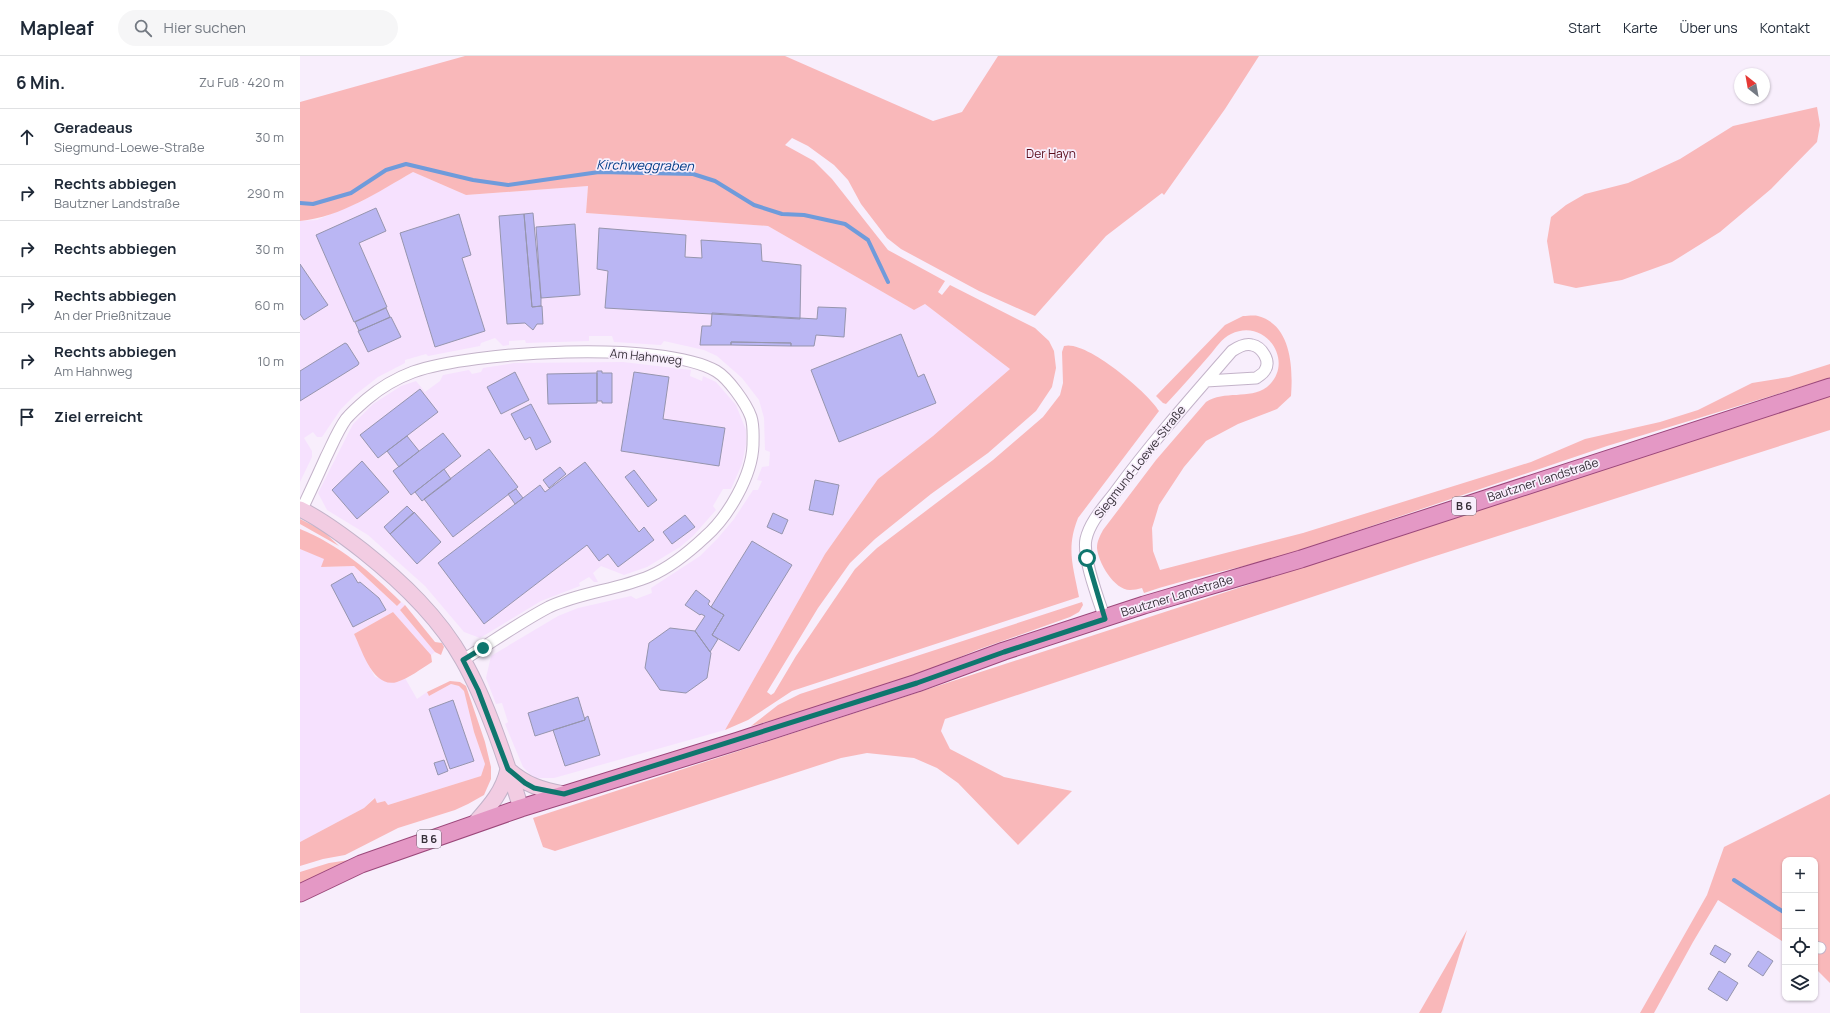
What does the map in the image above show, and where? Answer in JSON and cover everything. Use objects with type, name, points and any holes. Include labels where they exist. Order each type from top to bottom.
[{"type":"main road","name":"Bautzner Landstraße","points":[[300,893],[361,864],[521,808],[917,683],[1004,652],[1105,619],[1301,559],[1830,387]]},
{"type":"street","name":"Siegmund-Loewe-Straße","points":[[1105,619],[1087,558],[1086,540],[1092,523],[1131,471],[1206,380],[1232,351],[1240,346],[1252,345],[1262,350],[1267,361],[1266,369],[1256,378],[1206,380]]},
{"type":"street","name":"Am Hahnweg","points":[[301,509],[335,438],[346,419],[368,398],[388,384],[412,373],[452,362],[512,355],[596,353],[671,357],[695,363],[719,373],[743,403],[751,417],[754,431],[753,450],[748,470],[737,494],[724,515],[708,535],[673,563],[651,575],[623,585],[575,598],[551,607],[463,660]]},
{"type":"street","points":[[301,509],[347,539],[385,569],[410,591],[443,630],[463,660],[478,690],[521,808]]},
{"type":"street","points":[[508,769],[522,781],[534,788],[564,794]]},
{"type":"street","points":[[474,824],[502,787],[508,769]]},
{"type":"shaded area","points":[[413,172],[466,195],[588,186],[586,213],[768,226],[914,310],[925,304],[1010,369],[933,436],[878,479],[825,554],[725,730],[554,778],[534,778],[523,767],[505,724],[508,722],[502,703],[496,704],[486,678],[491,656],[558,616],[578,608],[631,596],[636,599],[652,593],[651,588],[700,556],[734,519],[753,490],[758,490],[762,481],[757,480],[762,467],[769,466],[770,452],[765,450],[764,418],[759,400],[742,378],[717,356],[704,350],[664,341],[661,345],[614,342],[612,336],[589,336],[589,341],[526,343],[525,340],[509,341],[509,345],[503,346],[495,338],[481,343],[480,346],[428,356],[426,354],[405,360],[405,363],[378,377],[355,395],[341,409],[322,437],[317,437],[313,432],[304,438],[312,451],[312,457],[300,482],[300,221],[317,220],[362,201]]},
{"type":"shaded area","points":[[623,362],[691,370],[690,376],[702,381],[703,376],[716,382],[736,405],[746,430],[746,445],[742,464],[731,489],[723,489],[713,506],[716,510],[693,536],[680,547],[647,567],[624,575],[601,566],[593,573],[598,582],[594,582],[589,577],[579,583],[580,586],[541,601],[480,638],[464,632],[425,586],[368,535],[327,510],[318,493],[353,424],[373,404],[401,386],[416,381],[425,392],[440,381],[443,375],[469,370],[472,374],[481,372],[483,368],[514,363]]},
{"type":"shaded area","points":[[300,549],[325,559],[322,567],[354,566],[397,606],[401,602],[405,605],[400,610],[435,652],[431,655],[393,612],[354,634],[369,666],[375,677],[397,682],[405,678],[417,699],[427,692],[429,696],[451,684],[459,686],[464,691],[474,732],[485,764],[481,776],[388,805],[385,801],[377,803],[374,798],[364,808],[300,842]]},
{"type":"green space","name":"Der Hayn","points":[[465,56],[785,56],[933,121],[962,112],[998,56],[1259,56],[1225,109],[1164,195],[1162,193],[1106,236],[1035,316],[979,291],[901,249],[887,238],[861,204],[848,180],[834,165],[808,146],[792,138],[785,145],[814,161],[832,179],[888,250],[945,281],[938,292],[942,295],[950,285],[1035,328],[1049,341],[1054,351],[1056,368],[1052,387],[1036,411],[988,453],[931,494],[875,539],[850,563],[818,608],[767,692],[771,695],[774,693],[796,656],[855,569],[877,548],[993,460],[1043,417],[1060,395],[1063,383],[1062,352],[1064,346],[1074,346],[1086,351],[1116,369],[1143,392],[1159,411],[1078,518],[1074,529],[1071,548],[1079,597],[792,691],[748,720],[725,730],[825,554],[878,479],[933,436],[1010,369],[925,304],[914,310],[768,226],[586,213],[588,186],[466,195],[413,172],[345,209],[315,219],[300,221],[300,102]]},
{"type":"green space","points":[[1817,107],[1820,125],[1817,142],[1771,189],[1720,232],[1672,262],[1622,280],[1576,288],[1554,283],[1547,241],[1551,217],[1566,205],[1585,194],[1628,183],[1680,159],[1733,126]]},
{"type":"green space","points":[[1243,316],[1258,316],[1269,321],[1278,328],[1284,338],[1290,361],[1292,385],[1291,396],[1277,409],[1238,424],[1206,441],[1184,467],[1159,505],[1152,528],[1153,551],[1160,570],[1303,533],[1531,462],[1585,439],[1660,422],[1698,410],[1752,383],[1789,377],[1830,364],[1830,378],[1607,446],[1280,557],[1195,578],[1144,593],[1142,588],[1132,590],[1124,589],[1108,574],[1100,560],[1097,545],[1103,530],[1156,460],[1206,402],[1221,396],[1260,391],[1267,387],[1275,377],[1279,366],[1278,355],[1273,345],[1265,337],[1255,332],[1244,330],[1231,334],[1222,341],[1166,404],[1156,396],[1225,325]]},
{"type":"green space","points":[[1830,395],[1830,430],[1423,560],[945,719],[941,731],[950,749],[1004,777],[1072,791],[1018,845],[958,783],[937,768],[914,758],[867,753],[841,758],[555,851],[543,847],[533,818]]},
{"type":"green space","points":[[300,519],[322,530],[339,546],[300,524]]},
{"type":"green space","points":[[300,529],[328,543],[354,560],[401,602],[397,606],[354,566],[321,567],[324,559],[300,549]]},
{"type":"green space","points":[[1082,602],[1083,605],[1079,612],[1070,617],[977,650],[921,673],[795,714],[751,726],[778,705],[800,694]]},
{"type":"green space","points":[[405,605],[435,642],[442,643],[444,647],[441,655],[435,652],[400,610]]},
{"type":"green space","points":[[393,612],[431,655],[432,662],[406,678],[397,682],[389,683],[381,680],[370,667],[354,634]]},
{"type":"green space","points":[[450,681],[460,682],[466,686],[485,742],[491,767],[491,779],[484,795],[455,810],[398,828],[345,855],[323,859],[300,866],[300,842],[364,808],[375,798],[377,803],[385,801],[388,805],[481,776],[485,764],[474,732],[464,691],[459,686],[451,684],[429,696],[427,692]]},
{"type":"green space","points":[[1830,794],[1830,983],[1818,971],[1818,857],[1782,857],[1782,941],[1718,900],[1654,1013],[1640,1013],[1707,895],[1724,847]]},
{"type":"green space","points":[[350,861],[300,884],[300,872],[329,863]]},
{"type":"green space","points":[[1467,930],[1441,1013],[1419,1013]]},
{"type":"building","points":[[376,208],[386,231],[359,243],[387,307],[354,322],[316,235]]},
{"type":"building","points":[[533,213],[541,306],[532,307],[524,214]]},
{"type":"building","points":[[459,214],[471,255],[462,258],[485,331],[435,347],[400,233]]},
{"type":"building","points":[[524,214],[532,307],[542,306],[543,324],[537,324],[533,330],[525,323],[507,324],[499,216]]},
{"type":"building","points":[[575,224],[580,295],[541,298],[536,227]]},
{"type":"building","points":[[599,228],[686,235],[685,257],[702,258],[701,240],[761,244],[762,261],[801,265],[800,319],[605,308],[608,271],[597,269]]},
{"type":"building","points":[[300,264],[328,305],[304,320],[300,314]]},
{"type":"building","points":[[818,307],[846,308],[844,337],[816,335],[814,346],[791,346],[791,343],[731,342],[731,345],[700,345],[702,326],[711,326],[712,313],[817,319]]},
{"type":"building","points":[[386,308],[390,317],[359,331],[355,322]]},
{"type":"building","points":[[391,317],[401,337],[368,352],[358,331]]},
{"type":"building","points":[[901,334],[918,377],[924,374],[936,403],[839,442],[811,370]]},
{"type":"building","points":[[731,342],[791,343],[791,346],[731,345]]},
{"type":"building","points":[[345,343],[359,363],[358,365],[300,401],[300,371]]},
{"type":"building","points":[[597,371],[602,371],[602,373],[612,373],[612,403],[602,403],[602,401],[597,401]]},
{"type":"building","points":[[515,372],[529,400],[501,414],[487,387]]},
{"type":"building","points":[[634,372],[669,377],[663,419],[725,428],[719,466],[621,451]]},
{"type":"building","points":[[597,373],[597,403],[548,404],[547,374]]},
{"type":"building","points":[[420,389],[438,412],[378,458],[360,435]]},
{"type":"building","points":[[531,404],[551,442],[536,450],[530,437],[525,440],[511,414]]},
{"type":"building","points":[[443,433],[461,456],[411,495],[393,471]]},
{"type":"building","points":[[407,436],[419,451],[399,467],[387,451]]},
{"type":"building","points":[[489,449],[518,487],[453,537],[424,499]]},
{"type":"building","points":[[362,461],[389,492],[357,519],[332,490]]},
{"type":"building","points":[[585,462],[639,532],[644,527],[654,540],[618,567],[608,554],[599,561],[587,545],[484,624],[438,563],[540,485],[545,492]]},
{"type":"building","points":[[560,467],[566,474],[549,488],[543,480]]},
{"type":"building","points":[[444,469],[451,479],[422,501],[415,492]]},
{"type":"building","points":[[634,470],[657,500],[648,507],[625,477]]},
{"type":"building","points":[[815,480],[839,485],[833,515],[809,510]]},
{"type":"building","points":[[516,489],[523,498],[515,504],[508,494]]},
{"type":"building","points":[[407,506],[414,513],[390,534],[384,527]]},
{"type":"building","points":[[414,512],[441,542],[417,564],[390,534]]},
{"type":"building","points":[[773,513],[788,520],[782,534],[767,527]]},
{"type":"building","points":[[685,515],[695,527],[672,544],[663,532]]},
{"type":"building","points":[[752,541],[792,565],[739,651],[712,635],[724,615],[711,607]]},
{"type":"building","points":[[352,573],[358,583],[360,582],[379,598],[386,610],[353,627],[331,585]]},
{"type":"building","points":[[696,590],[710,601],[708,604],[711,607],[724,615],[712,635],[718,639],[710,652],[695,631],[705,616],[700,615],[685,605]]},
{"type":"building","points":[[670,628],[695,631],[711,653],[707,678],[686,693],[660,690],[645,668],[649,643]]},
{"type":"building","points":[[578,697],[585,720],[535,736],[528,713]]},
{"type":"building","points":[[453,700],[474,761],[450,769],[429,709]]},
{"type":"building","points":[[588,716],[600,755],[565,766],[553,730],[585,720]]},
{"type":"building","points":[[444,760],[448,771],[438,775],[434,763]]},
{"type":"building","points":[[1715,945],[1731,954],[1725,963],[1710,954]]},
{"type":"building","points":[[1758,951],[1773,961],[1763,976],[1748,966]]},
{"type":"building","points":[[1719,971],[1738,983],[1727,1001],[1708,989]]},
{"type":"waterway","name":"Kirchweggraben","points":[[300,203],[313,204],[351,193],[386,170],[406,164],[473,180],[508,185],[599,172],[693,174],[715,181],[754,205],[782,214],[804,215],[845,224],[868,240],[888,282]]},
{"type":"waterway","points":[[1734,880],[1782,911]]},
{"type":"route","points":[[483,648],[463,660],[478,690],[508,769],[518,778],[534,788],[564,794],[917,683],[1004,652],[1105,619],[1087,558]]}]
